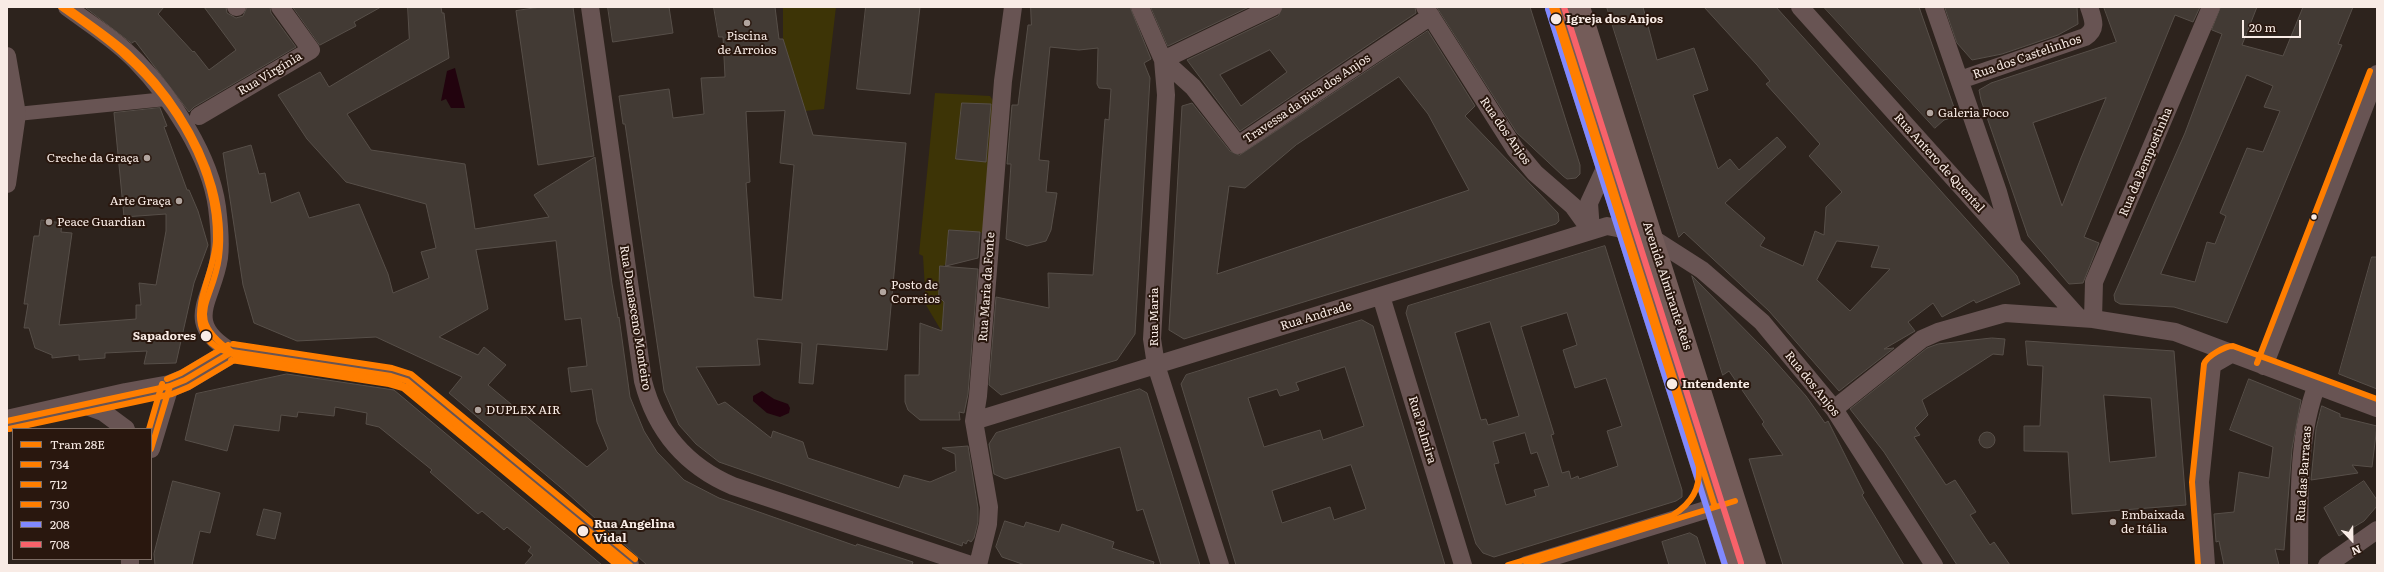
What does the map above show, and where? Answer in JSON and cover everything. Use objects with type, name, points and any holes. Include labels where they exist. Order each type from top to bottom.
[{"type":"main road","name":"Avenida Almirante Reis","points":[[1556,7],[1627,230],[1725,504],[1755,565]]},
{"type":"main road","name":"Avenida Almirante Reis","points":[[1579,7],[1652,238],[1725,504],[1733,565]]},
{"type":"main road","points":[[1627,230],[1652,238]]},
{"type":"street","points":[[66,7],[135,60],[166,99],[184,125],[206,167],[217,206],[219,258],[204,305],[204,320],[206,328],[215,342],[232,352],[391,376],[407,381],[630,565]]},
{"type":"street","name":"Rua Virgínia","points":[[184,125],[311,50],[280,7]]},
{"type":"street","name":"Rua Damasceno Monteiro","points":[[590,7],[643,381],[652,410],[663,431],[687,458],[701,470],[727,484],[971,565]]},
{"type":"street","name":"Rua Maria da Fonte","points":[[978,565],[988,524],[989,507],[974,421],[978,396],[1003,81],[1013,7]]},
{"type":"street","points":[[1140,7],[1163,60],[1273,7]]},
{"type":"street","name":"Rua Antero de Quental","points":[[1800,7],[2013,245],[2086,319]]},
{"type":"street","points":[[1934,7],[1998,192],[2013,245]]},
{"type":"street","name":"Rua dos Castelinhos","points":[[1960,80],[2085,37],[2094,26],[2089,7]]},
{"type":"street","name":"Rua da Bempostinha","points":[[2086,319],[2094,282],[2211,7]]},
{"type":"street","name":"Travessa da Bica dos Anjos","points":[[1163,60],[1193,87],[1238,145],[1428,12]]},
{"type":"street","name":"Rua dos Anjos","points":[[1428,12],[1515,149],[1535,173],[1582,205],[1591,231]]},
{"type":"street","points":[[7,56],[17,114],[7,184]]},
{"type":"street","name":"Rua Maria","points":[[1163,60],[1166,95],[1152,339],[1156,365],[1220,565]]},
{"type":"street","points":[[2264,366],[2377,74]]},
{"type":"street","points":[[17,114],[166,99]]},
{"type":"street","points":[[1582,205],[1606,164]]},
{"type":"street","points":[[1591,231],[1607,226],[1627,230]]},
{"type":"street","name":"Rua Andrade","points":[[974,421],[1591,231]]},
{"type":"street","name":"Rua dos Anjos","points":[[1652,238],[1702,270],[1762,322],[1834,409],[1934,565]]},
{"type":"street","name":"Rua Palmira","points":[[1381,296],[1463,565]]},
{"type":"street","points":[[1834,409],[1911,347],[1938,332],[2005,313],[2086,319],[2175,332],[2377,408]]},
{"type":"street","points":[[7,422],[81,404],[170,386],[185,380],[232,352]]},
{"type":"street","points":[[2206,565],[2200,482],[2212,365],[2231,354]]},
{"type":"street","name":"Rua das Barracas","points":[[2299,565],[2302,461],[2310,403],[2317,385]]},
{"type":"street","points":[[152,446],[170,386]]},
{"type":"street","points":[[81,404],[103,412],[125,428]]},
{"type":"street","points":[[1526,565],[1725,504]]},
{"type":"street","points":[[2327,565],[2377,530]]},
{"type":"shaded area","points":[[783,7],[836,7],[824,109],[805,111],[783,39]]},
{"type":"shaded area","points":[[455,68],[465,108],[451,108],[446,99],[441,101],[447,71]]},
{"type":"shaded area","points":[[935,93],[990,96],[994,102],[986,233],[949,230],[946,264],[940,268],[939,297],[944,302],[942,332],[926,305],[923,256],[919,254]]},
{"type":"shaded area","points":[[762,391],[774,399],[788,404],[790,408],[789,413],[780,417],[767,413],[753,401],[753,396]]},
{"type":"building","points":[[85,7],[164,7],[158,14],[193,52],[194,51],[209,70],[236,50],[204,7],[226,7],[227,13],[236,18],[243,16],[247,7],[270,7],[271,13],[296,47],[194,107],[189,112],[135,41],[132,43]]},
{"type":"building","points":[[293,7],[381,7],[354,22],[356,26],[320,45]]},
{"type":"building","points":[[408,7],[441,7],[442,13],[444,13],[449,58],[347,114],[371,150],[465,164],[475,229],[549,217],[534,195],[595,157],[612,284],[618,318],[619,317],[630,397],[644,431],[657,452],[684,480],[719,498],[856,546],[857,544],[913,562],[912,565],[647,565],[566,492],[449,393],[462,377],[376,337],[297,341],[254,323],[243,285],[223,153],[251,145],[259,174],[265,173],[271,203],[299,192],[309,218],[359,204],[388,274],[393,293],[429,278],[421,252],[436,248],[426,204],[346,182],[307,139],[278,95],[320,72],[329,87],[409,39]],"holes":[[[556,241],[565,320],[581,318],[587,366],[568,368],[571,392],[592,389],[597,422],[608,449],[587,467],[488,385],[506,365],[484,347],[478,355],[439,337],[488,309],[476,250]]]},
{"type":"building","points":[[541,7],[573,7],[594,156],[538,165],[516,11]]},
{"type":"building","points":[[608,7],[669,7],[673,33],[613,42]]},
{"type":"building","points":[[714,7],[775,7],[779,39],[783,39],[813,135],[906,143],[887,350],[817,344],[813,384],[799,383],[802,343],[757,339],[760,365],[696,367],[718,405],[725,402],[771,438],[773,431],[803,442],[808,458],[899,488],[904,475],[930,482],[956,471],[955,454],[942,448],[968,446],[978,508],[978,522],[974,538],[971,542],[968,540],[966,544],[963,542],[962,546],[719,462],[696,444],[679,425],[664,391],[625,124],[623,124],[619,96],[669,89],[673,118],[704,114],[701,78],[725,77],[723,37],[719,37]],"holes":[[[785,111],[780,163],[794,165],[782,300],[754,297],[746,183],[750,182],[746,112]]]},
{"type":"building","points":[[866,7],[920,7],[910,94],[857,89]]},
{"type":"building","points":[[1031,7],[1130,7],[1151,59],[1144,63],[1150,78],[1135,334],[1117,360],[1001,395],[989,385],[996,297],[1049,308],[1048,273],[1093,275],[1105,119],[1109,120],[1111,89],[1099,88],[1097,84],[1098,48],[1079,50],[1050,47],[1039,160],[1049,161],[1046,192],[1057,193],[1051,230],[1046,241],[1027,246],[1006,239],[1011,164],[1007,164],[1012,105],[1018,105],[1028,25],[1031,25]]},
{"type":"building","points":[[1151,7],[1249,7],[1168,46]]},
{"type":"building","points":[[1283,7],[1415,7],[1416,13],[1240,131],[1187,60],[1278,16]],"holes":[[[1270,50],[1287,72],[1241,106],[1220,75]]]},
{"type":"building","points":[[1437,7],[1530,7],[1580,165],[1580,174],[1576,178],[1567,179],[1563,176],[1517,133]]},
{"type":"building","points":[[1607,7],[1643,7],[1657,60],[1694,48],[1708,90],[1693,95],[1718,169],[1730,159],[1739,170],[1777,137],[1786,147],[1725,203],[1765,238],[1760,246],[1803,266],[1815,231],[1824,235],[1826,207],[1842,192],[1809,156],[1820,144],[1766,84],[1770,81],[1757,65],[1704,7],[1776,7],[2017,276],[2020,284],[1976,303],[1974,300],[1942,317],[1933,303],[1908,322],[1915,331],[1884,349],[1894,348],[1839,391],[1769,311],[1684,232],[1679,237]],"holes":[[[1837,241],[1879,246],[1871,267],[1890,269],[1850,311],[1817,280]]]},
{"type":"building","points":[[1824,7],[1919,7],[1957,116],[1944,120],[1935,128]]},
{"type":"building","points":[[1945,7],[2077,7],[2078,24],[2058,35],[2002,54],[1972,60],[1957,43]]},
{"type":"building","points":[[2104,7],[2200,7],[2193,22],[2175,15],[2084,237],[2099,243],[2083,283],[2069,284],[2028,236],[1981,100],[1979,90],[1991,83],[2116,42]],"holes":[[[2106,98],[2062,206],[2033,123]]]},
{"type":"building","points":[[2221,7],[2257,7],[2242,45],[2283,56],[2303,7],[2353,7],[2338,44],[2342,45],[2227,323],[2174,307],[2120,304],[2115,301],[2114,295],[2185,133],[2222,34],[2212,30]],"holes":[[[2247,75],[2273,86],[2264,107],[2280,111],[2263,152],[2247,148],[2220,213],[2226,216],[2215,244],[2207,242],[2195,282],[2161,274]]]},
{"type":"building","points":[[1428,31],[1475,106],[1465,116],[1558,213],[1559,221],[1556,224],[1184,339],[1169,330],[1182,106],[1192,103],[1230,151],[1239,155]],"holes":[[[1399,77],[1428,114],[1469,190],[1217,274],[1229,186],[1245,188],[1296,145]]]},
{"type":"building","points":[[962,103],[991,104],[986,162],[956,159]]},
{"type":"building","points":[[160,108],[167,126],[164,127],[187,190],[189,190],[198,211],[208,245],[194,283],[176,363],[144,364],[147,351],[105,353],[105,358],[79,360],[79,355],[52,358],[52,355],[35,348],[29,328],[24,328],[28,304],[24,304],[34,236],[39,236],[41,220],[62,223],[61,232],[72,233],[59,325],[136,319],[136,305],[141,305],[139,283],[156,285],[166,231],[166,214],[124,217],[114,113]]},
{"type":"building","points":[[949,230],[980,232],[978,258],[946,266]]},
{"type":"building","points":[[1605,246],[1682,490],[1682,497],[1676,501],[1494,557],[1483,553],[1476,544],[1471,528],[1406,313],[1408,306]],"holes":[[[1567,313],[1577,345],[1563,350],[1575,388],[1606,378],[1622,426],[1607,431],[1618,466],[1579,479],[1578,476],[1571,479],[1569,471],[1562,473],[1551,435],[1554,434],[1521,327]],[[1490,322],[1519,416],[1488,425],[1486,419],[1481,420],[1455,333]],[[1525,433],[1531,454],[1537,452],[1549,486],[1534,490],[1536,496],[1506,505],[1494,464],[1499,463],[1493,442]]]},
{"type":"building","points":[[2372,257],[2377,257],[2377,389],[2339,374]]},
{"type":"building","points":[[940,266],[978,269],[968,394],[964,413],[959,412],[960,420],[920,420],[908,410],[905,402],[905,375],[919,375],[920,323],[942,331],[944,302],[939,297]]},
{"type":"building","points":[[1692,276],[1767,352],[1806,396],[1825,423],[1828,421],[1864,493],[1862,495],[1904,565],[1783,565],[1749,459],[1783,455],[1762,424],[1764,422],[1729,371],[1723,375]]},
{"type":"building","points":[[1362,320],[1373,326],[1445,565],[1236,565],[1181,384],[1186,375]],"holes":[[[1345,367],[1364,426],[1323,440],[1320,430],[1264,447],[1248,398],[1277,389],[1280,396],[1299,390],[1296,383]],[[1351,465],[1366,509],[1334,520],[1330,507],[1282,523],[1272,491]]]},
{"type":"building","points":[[1992,338],[2005,339],[2003,355],[1993,354],[1922,400],[1928,415],[1915,428],[1920,435],[1914,437],[1946,485],[1955,480],[1976,512],[1970,515],[1990,545],[1994,542],[2010,565],[1957,565],[1884,452],[1850,409],[1927,348],[1938,344]]},
{"type":"building","points":[[2026,341],[2174,351],[2186,505],[2072,514],[2068,452],[2024,451],[2024,426],[2040,426],[2043,366],[2028,365]],"holes":[[[2104,395],[2151,398],[2156,457],[2110,462]]]},
{"type":"building","points":[[287,374],[394,390],[602,565],[524,565],[533,555],[528,551],[531,547],[507,527],[504,530],[482,511],[478,514],[430,472],[432,470],[379,427],[366,424],[367,413],[335,407],[334,416],[298,412],[297,417],[281,415],[279,431],[234,425],[227,451],[185,440],[196,394]]},
{"type":"building","points":[[2249,379],[2301,400],[2292,449],[2284,550],[2275,549],[2279,565],[2224,565],[2219,541],[2216,542],[2214,514],[2234,512],[2239,472],[2269,478],[2273,447],[2230,430]]},
{"type":"building","points":[[1140,389],[1147,393],[1200,565],[1161,565],[1143,509],[1137,511],[1120,447],[1005,479],[994,474],[989,444],[996,433]]},
{"type":"building","points":[[2322,406],[2340,414],[2340,417],[2377,426],[2372,467],[2352,465],[2358,473],[2311,480],[2316,429]]},
{"type":"building","points":[[1987,432],[1993,434],[1995,440],[1993,446],[1987,448],[1981,446],[1979,440],[1981,434]]},
{"type":"building","points":[[173,481],[220,493],[210,533],[200,531],[192,565],[155,565],[154,554]]},
{"type":"building","points":[[2364,481],[2377,500],[2377,506],[2364,521],[2339,536],[2324,508]]},
{"type":"building","points":[[264,509],[281,513],[275,539],[257,535]]},
{"type":"building","points":[[1005,521],[1024,527],[1026,522],[1059,532],[1062,524],[1114,542],[1112,548],[1154,562],[1153,565],[1025,565],[1002,557],[996,547]]},
{"type":"building","points":[[1690,533],[1697,537],[1706,565],[1669,565],[1662,542]]},
{"type":"tram line","name":"28E","points":[[61,7],[110,43],[144,75],[177,116],[201,163],[209,188],[214,213],[216,239],[213,261],[203,294],[200,315],[201,325],[207,339],[212,344],[223,351],[244,358],[392,381],[406,387],[427,401],[623,565]]},
{"type":"tram line","name":"28E","points":[[1508,565],[1673,515],[1685,506],[1694,495],[1699,475],[1699,467],[1552,7]]},
{"type":"transit line","name":"734","points":[[67,7],[113,41],[142,67],[180,114],[199,150],[213,187],[219,222],[219,257],[216,273],[204,309],[204,319],[208,329],[217,340],[232,352],[391,376],[407,381],[630,565]]},
{"type":"transit line","name":"734","points":[[1556,7],[1715,507]]},
{"type":"transit line","name":"708","points":[[1564,7],[1741,563]]},
{"type":"transit line","name":"208","points":[[1548,9],[1725,565]]},
{"type":"transit line","name":"730","points":[[2257,363],[2370,71]]},
{"type":"transit line","name":"730","points":[[233,344],[392,368],[411,374],[635,559]]},
{"type":"transit line","name":"730","points":[[167,379],[181,373],[228,345]]},
{"type":"transit line","name":"730","points":[[2198,565],[2192,482],[2204,364],[2212,355],[2233,346],[2377,399]]},
{"type":"transit line","name":"734","points":[[7,421],[170,386],[185,380],[232,352]]},
{"type":"transit line","name":"712","points":[[14,428],[172,394],[189,387],[236,359]]},
{"type":"transit line","name":"712","points":[[231,360],[389,384],[403,388],[617,565]]},
{"type":"transit line","name":"730","points":[[149,428],[162,384]]},
{"type":"transit line","name":"734","points":[[152,446],[170,386]]},
{"type":"transit line","name":"734","points":[[1526,565],[1735,501]]},
{"type":"place","name":"Igreja dos Anjos","points":[[1556,19]]},
{"type":"place","name":"Piscina de Arroios","points":[[747,23]]},
{"type":"place","name":"Galeria Foco","points":[[1930,113]]},
{"type":"place","name":"Creche da Graça","points":[[147,158]]},
{"type":"place","name":"Arte Graça","points":[[179,201]]},
{"type":"place","name":"Peace Guardian","points":[[49,222]]},
{"type":"place","name":"Posto de Correios","points":[[883,292]]},
{"type":"place","name":"Sapadores","points":[[206,336]]},
{"type":"place","name":"Intendente","points":[[1672,384]]},
{"type":"place","name":"DUPLEX AIR","points":[[478,410]]},
{"type":"place","name":"Embaixada de Itália","points":[[2113,522]]},
{"type":"place","name":"Rua Angelina Vidal","points":[[583,531]]}]
